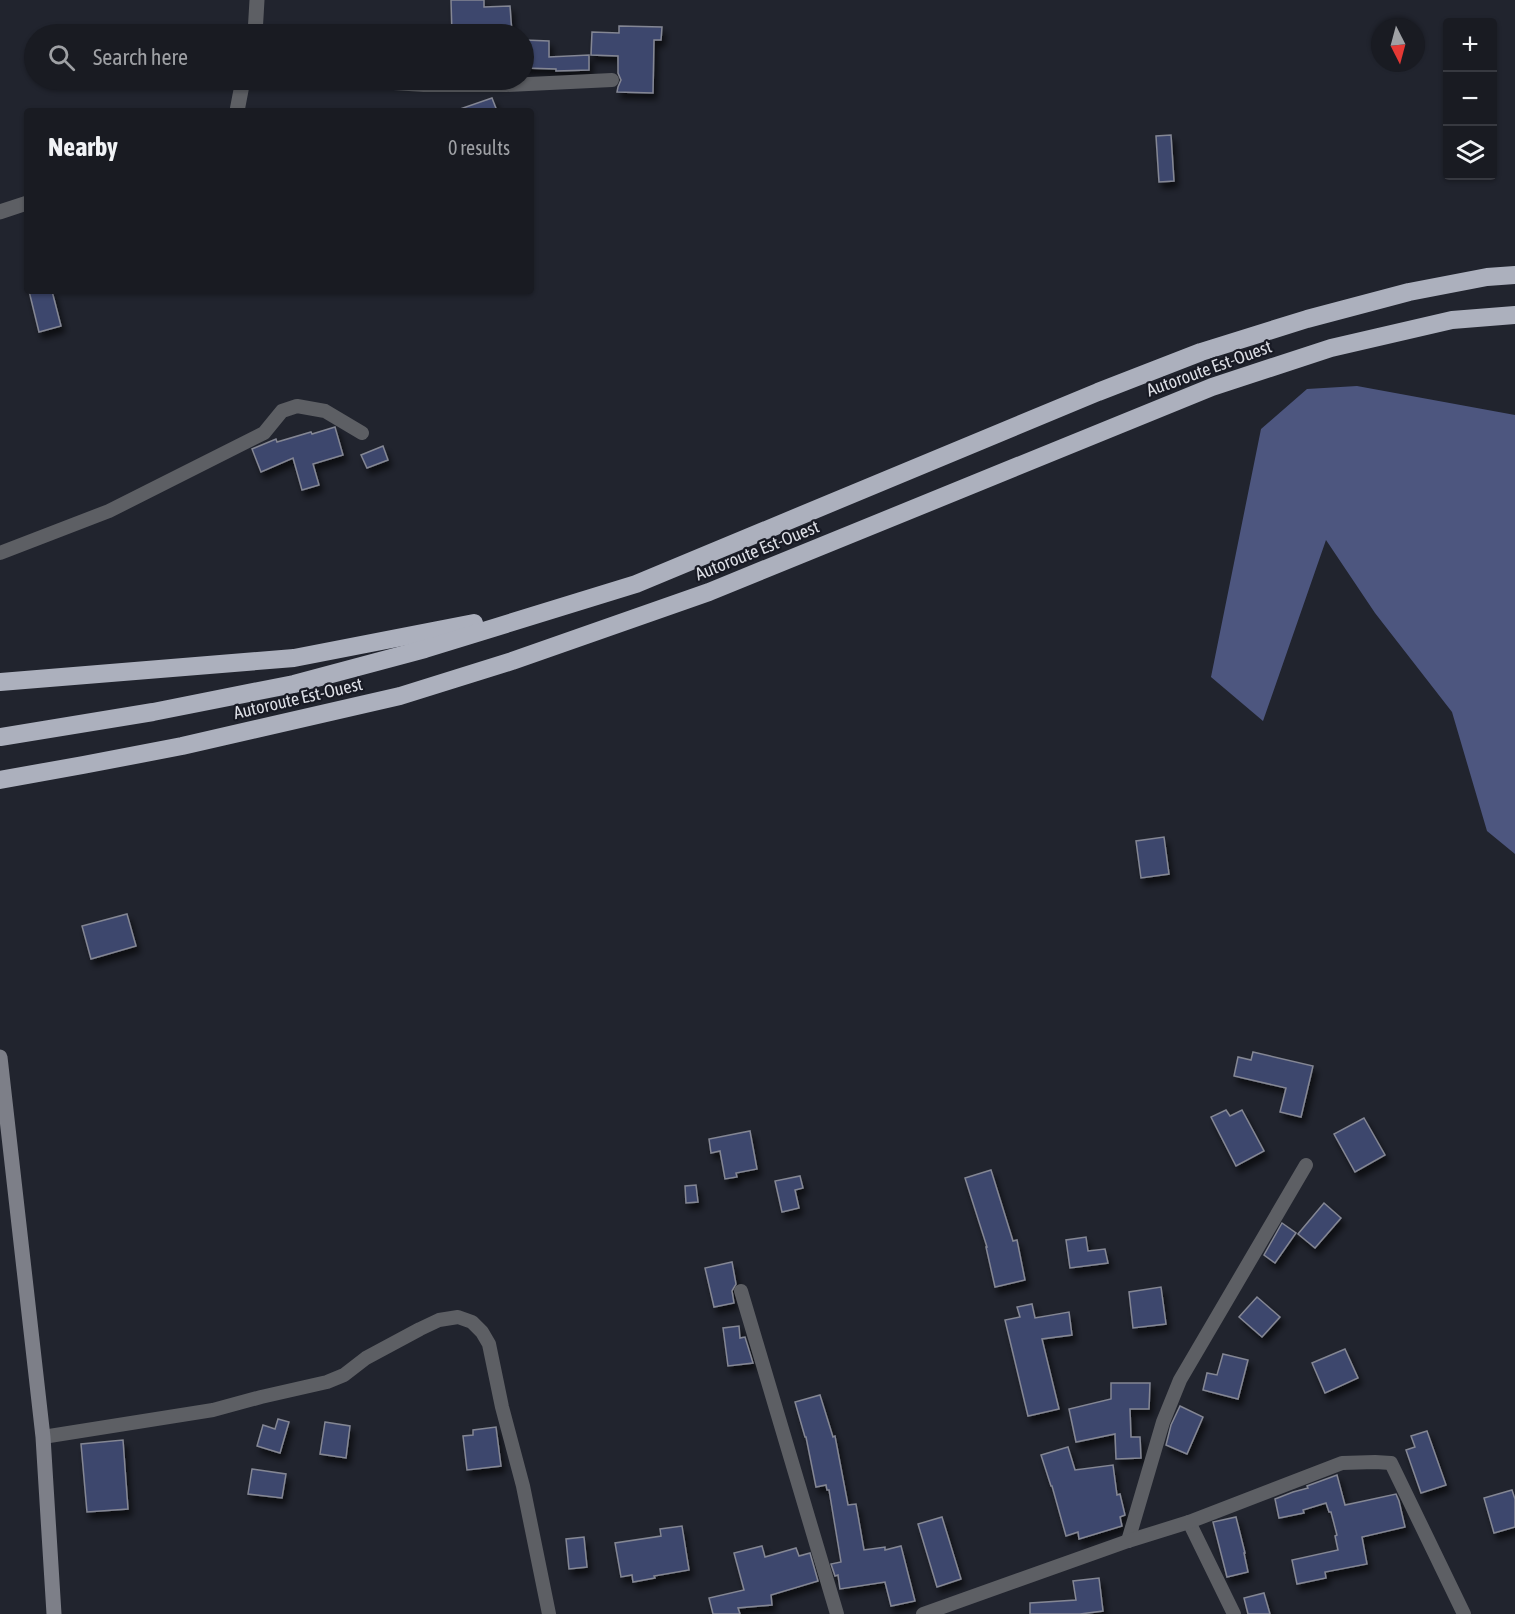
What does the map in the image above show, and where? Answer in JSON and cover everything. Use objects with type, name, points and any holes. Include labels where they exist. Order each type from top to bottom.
[{"type":"highway","name":"Autoroute Est-Ouest","points":[[0,736],[153,712],[294,684],[425,649],[636,584],[1098,392],[1201,352],[1307,319],[1409,292],[1487,277],[1515,275]]},
{"type":"highway","name":"Autoroute Est-Ouest","points":[[0,780],[182,746],[400,696],[512,661],[710,592],[1212,387],[1331,348],[1452,320],[1515,315]]},
{"type":"highway","points":[[0,682],[294,658],[564,605]]},
{"type":"main road","points":[[0,1057],[43,1437],[54,1614]]},
{"type":"street","points":[[256,24],[257,0]]},
{"type":"street","points":[[534,84],[612,80]]},
{"type":"street","points":[[238,108],[241,90]]},
{"type":"street","points":[[0,212],[24,203]]},
{"type":"street","points":[[0,553],[119,506],[264,433],[282,411],[297,406],[325,411],[362,433]]},
{"type":"street","points":[[1128,1542],[1163,1422],[1180,1380],[1306,1165]]},
{"type":"street","points":[[741,1291],[837,1614]]},
{"type":"street","points":[[43,1437],[213,1410],[327,1382],[344,1375],[366,1358],[420,1329],[439,1320],[458,1317],[472,1322],[489,1344],[502,1407],[523,1486],[549,1614]]},
{"type":"street","points":[[923,1614],[1189,1522],[1342,1463],[1375,1462],[1391,1463],[1464,1614]]},
{"type":"street","points":[[1189,1522],[1234,1614]]},
{"type":"shaded area","points":[[1357,386],[1515,415],[1515,854],[1487,831],[1452,712],[1375,613],[1326,540],[1263,721],[1211,677],[1261,429],[1307,389]]},
{"type":"building","points":[[451,0],[484,0],[484,7],[510,6],[511,24],[452,24]]},
{"type":"building","points":[[619,26],[662,27],[661,40],[654,40],[653,93],[617,92],[621,80],[618,73],[618,56],[591,55],[592,32],[619,33]]},
{"type":"building","points":[[534,40],[549,41],[549,57],[589,55],[589,70],[556,71],[556,69],[534,68]]},
{"type":"building","points":[[492,98],[496,108],[463,108]]},
{"type":"building","points":[[1171,135],[1174,181],[1159,182],[1156,136]]},
{"type":"building","points":[[30,294],[53,294],[61,326],[39,332]]},
{"type":"building","points":[[335,427],[343,455],[313,464],[319,485],[302,490],[293,458],[261,472],[252,449],[276,439],[277,442]]},
{"type":"building","points":[[383,446],[388,460],[367,468],[361,455]]},
{"type":"building","points":[[1164,837],[1169,874],[1141,878],[1136,841]]},
{"type":"building","points":[[127,914],[136,946],[91,959],[82,926]]},
{"type":"building","points":[[1253,1052],[1313,1066],[1301,1117],[1280,1112],[1286,1088],[1234,1076],[1238,1057],[1251,1060]]},
{"type":"building","points":[[1226,1110],[1230,1116],[1242,1110],[1264,1151],[1236,1166],[1211,1117]]},
{"type":"building","points":[[1364,1118],[1385,1155],[1355,1172],[1334,1134]]},
{"type":"building","points":[[750,1131],[757,1169],[736,1173],[737,1177],[725,1179],[720,1151],[711,1153],[709,1139]]},
{"type":"building","points":[[991,1170],[1013,1241],[1017,1240],[1025,1280],[995,1287],[987,1247],[965,1178]]},
{"type":"building","points":[[800,1176],[803,1188],[795,1190],[799,1208],[782,1212],[775,1181]]},
{"type":"building","points":[[696,1185],[698,1202],[686,1203],[685,1186]]},
{"type":"building","points":[[1324,1203],[1341,1218],[1315,1248],[1298,1234]]},
{"type":"building","points":[[1282,1223],[1296,1233],[1275,1263],[1264,1255]]},
{"type":"building","points":[[1086,1237],[1088,1251],[1105,1249],[1108,1263],[1070,1268],[1066,1240]]},
{"type":"building","points":[[732,1262],[736,1284],[732,1291],[734,1303],[714,1307],[705,1268]]},
{"type":"building","points":[[1161,1287],[1166,1324],[1133,1328],[1129,1292]]},
{"type":"building","points":[[1257,1297],[1280,1317],[1262,1337],[1239,1317]]},
{"type":"building","points":[[1032,1304],[1035,1318],[1069,1312],[1072,1335],[1042,1339],[1059,1409],[1028,1416],[1005,1320],[1020,1317],[1017,1307]]},
{"type":"building","points":[[739,1326],[740,1338],[745,1337],[753,1363],[728,1366],[723,1328]]},
{"type":"building","points":[[1345,1349],[1358,1378],[1325,1393],[1312,1363]]},
{"type":"building","points":[[1223,1354],[1248,1360],[1238,1399],[1203,1390],[1207,1373],[1217,1375]]},
{"type":"building","points":[[1111,1383],[1150,1383],[1149,1409],[1130,1409],[1131,1437],[1140,1437],[1141,1458],[1116,1459],[1115,1434],[1076,1442],[1069,1409],[1111,1399]]},
{"type":"building","points":[[820,1395],[833,1437],[835,1436],[848,1505],[856,1504],[864,1550],[885,1547],[885,1550],[901,1546],[915,1601],[891,1606],[885,1582],[840,1589],[838,1575],[835,1576],[831,1564],[841,1562],[829,1490],[826,1485],[816,1487],[806,1437],[795,1402]]},
{"type":"building","points":[[1180,1406],[1203,1417],[1187,1454],[1166,1445],[1171,1425]]},
{"type":"building","points":[[278,1419],[289,1422],[280,1453],[257,1446],[263,1425],[275,1429]]},
{"type":"building","points":[[325,1422],[350,1426],[346,1458],[320,1454]]},
{"type":"building","points":[[496,1427],[501,1466],[467,1470],[463,1436],[473,1435],[473,1430]]},
{"type":"building","points":[[1427,1431],[1446,1485],[1421,1493],[1406,1450],[1415,1447],[1411,1436]]},
{"type":"building","points":[[123,1440],[128,1509],[87,1512],[81,1444]]},
{"type":"building","points":[[1068,1447],[1075,1470],[1113,1465],[1117,1495],[1120,1494],[1125,1515],[1120,1517],[1122,1526],[1079,1539],[1078,1532],[1066,1536],[1041,1455]]},
{"type":"building","points":[[252,1469],[286,1474],[282,1498],[248,1494]]},
{"type":"building","points":[[1337,1475],[1345,1505],[1396,1494],[1405,1527],[1362,1537],[1367,1564],[1325,1572],[1326,1578],[1297,1584],[1292,1560],[1338,1550],[1335,1536],[1337,1535],[1331,1512],[1326,1503],[1303,1510],[1304,1513],[1279,1518],[1275,1499]]},
{"type":"building","points":[[1512,1490],[1515,1499],[1515,1527],[1494,1533],[1484,1498]]},
{"type":"building","points":[[942,1517],[961,1579],[937,1587],[918,1524]]},
{"type":"building","points":[[1236,1517],[1248,1572],[1227,1577],[1213,1522]]},
{"type":"building","points":[[682,1526],[689,1570],[633,1582],[632,1575],[621,1577],[615,1543],[661,1536],[660,1529]]},
{"type":"building","points":[[584,1537],[587,1567],[569,1569],[566,1539]]},
{"type":"building","points":[[762,1546],[765,1557],[796,1548],[799,1556],[810,1553],[818,1581],[771,1595],[772,1605],[738,1608],[740,1614],[713,1614],[709,1598],[744,1590],[734,1553]]},
{"type":"building","points":[[1099,1578],[1103,1611],[1080,1614],[1030,1614],[1030,1603],[1076,1600],[1073,1581]]},
{"type":"building","points":[[1264,1593],[1270,1614],[1248,1614],[1244,1598]]}]
